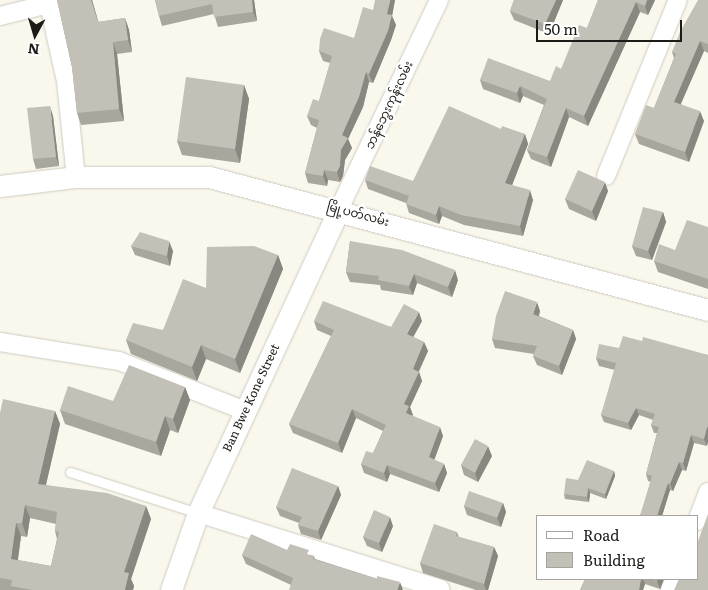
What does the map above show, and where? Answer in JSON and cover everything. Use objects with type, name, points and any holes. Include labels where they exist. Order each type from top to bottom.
[{"type":"street","name":"ဘန်ဘွေးကုန်းလမ်း","points":[[339,209],[439,0]]},
{"type":"street","points":[[606,176],[678,0]]},
{"type":"street","points":[[0,16],[48,2],[66,81],[76,177]]},
{"type":"street","name":"မြို့ပတ်လမ်း","points":[[0,186],[76,177],[209,177],[339,209],[708,310]]},
{"type":"street","name":"Ban Bwe Kone Street","points":[[171,590],[198,513],[339,209]]},
{"type":"street","points":[[0,342],[119,361],[245,411]]},
{"type":"street","points":[[698,518],[708,492]]},
{"type":"street","points":[[198,513],[440,588]]},
{"type":"lane","points":[[70,472],[198,513]]},
{"type":"building","points":[[57,0],[91,0],[98,22],[125,18],[128,40],[113,42],[119,109],[77,113],[72,67]]},
{"type":"building","points":[[155,0],[252,0],[253,12],[214,17],[212,4],[159,16]]},
{"type":"building","points":[[375,0],[390,0],[387,14],[392,15],[388,31],[369,74],[366,72],[359,97],[342,135],[348,138],[341,150],[340,166],[337,172],[324,170],[323,176],[305,173],[319,120],[307,116],[313,99],[319,101],[332,56],[319,51],[320,39],[324,28],[354,38],[363,7],[373,10]]},
{"type":"building","points":[[514,0],[556,0],[545,24],[510,11]]},
{"type":"building","points":[[598,0],[647,0],[645,6],[636,2],[584,116],[566,108],[547,157],[527,150],[547,99],[520,86],[517,93],[480,80],[488,58],[550,81],[556,66],[561,69],[579,25],[587,28]]},
{"type":"building","points":[[698,0],[708,0],[708,44],[700,41],[674,102],[700,111],[685,152],[635,134],[646,105],[654,108],[676,54],[672,52],[680,32]]},
{"type":"building","points":[[186,77],[244,85],[235,149],[177,141]]},
{"type":"building","points":[[50,106],[56,157],[33,159],[27,108]]},
{"type":"building","points":[[449,106],[501,129],[502,126],[525,134],[505,183],[530,190],[520,226],[461,215],[439,206],[436,215],[406,204],[409,196],[365,180],[370,166],[413,181]]},
{"type":"building","points":[[578,170],[605,182],[592,211],[565,199]]},
{"type":"building","points":[[643,207],[663,212],[648,251],[632,246]]},
{"type":"building","points":[[687,220],[708,227],[708,279],[654,261],[659,244],[675,250]]},
{"type":"building","points":[[140,232],[169,241],[167,256],[131,246]]},
{"type":"building","points":[[350,241],[402,250],[455,270],[448,287],[414,274],[409,286],[378,280],[379,276],[346,272]]},
{"type":"building","points":[[254,246],[278,255],[235,359],[201,345],[192,367],[126,340],[133,323],[163,330],[183,279],[206,288],[207,247]]},
{"type":"building","points":[[505,291],[537,302],[533,314],[573,330],[559,366],[533,356],[537,346],[492,339],[496,316]]},
{"type":"building","points":[[323,301],[391,327],[404,304],[419,312],[407,334],[424,342],[413,369],[419,372],[404,404],[409,406],[406,413],[440,427],[429,457],[444,464],[435,483],[387,465],[384,473],[361,464],[366,451],[373,453],[386,425],[352,409],[338,443],[289,424],[334,330],[314,321]]},
{"type":"building","points":[[623,336],[642,341],[643,337],[708,355],[708,427],[704,439],[691,435],[683,463],[679,462],[670,484],[668,483],[657,515],[640,515],[652,476],[646,474],[659,427],[651,425],[655,414],[636,408],[628,423],[601,415],[616,363],[596,358],[599,344],[619,348]]},
{"type":"building","points":[[129,365],[185,387],[173,419],[165,416],[156,442],[60,410],[68,386],[113,401]]},
{"type":"building","points":[[3,399],[55,411],[38,484],[107,493],[146,506],[124,572],[129,573],[125,590],[33,590],[11,586],[12,580],[0,578],[0,413]],"holes":[[[25,505],[57,512],[55,531],[59,532],[51,566],[11,559],[16,523],[22,523]]]},
{"type":"building","points":[[475,439],[488,446],[475,473],[461,465]]},
{"type":"building","points":[[587,460],[614,471],[605,494],[588,488],[587,497],[564,494],[566,478],[578,480]]},
{"type":"building","points":[[292,468],[338,486],[318,531],[298,525],[302,517],[276,507]]},
{"type":"building","points":[[469,491],[503,503],[497,518],[464,506]]},
{"type":"building","points":[[374,510],[390,517],[379,543],[363,537]]},
{"type":"building","points":[[708,514],[708,590],[674,590],[679,580],[698,580],[698,541]]},
{"type":"building","points":[[434,524],[457,532],[456,536],[494,547],[484,584],[420,563]]},
{"type":"building","points":[[251,534],[287,550],[290,544],[309,550],[307,554],[314,556],[313,559],[377,579],[377,576],[400,582],[397,590],[289,590],[293,578],[242,555]]},
{"type":"building","points":[[585,580],[641,580],[639,590],[580,590]]}]
